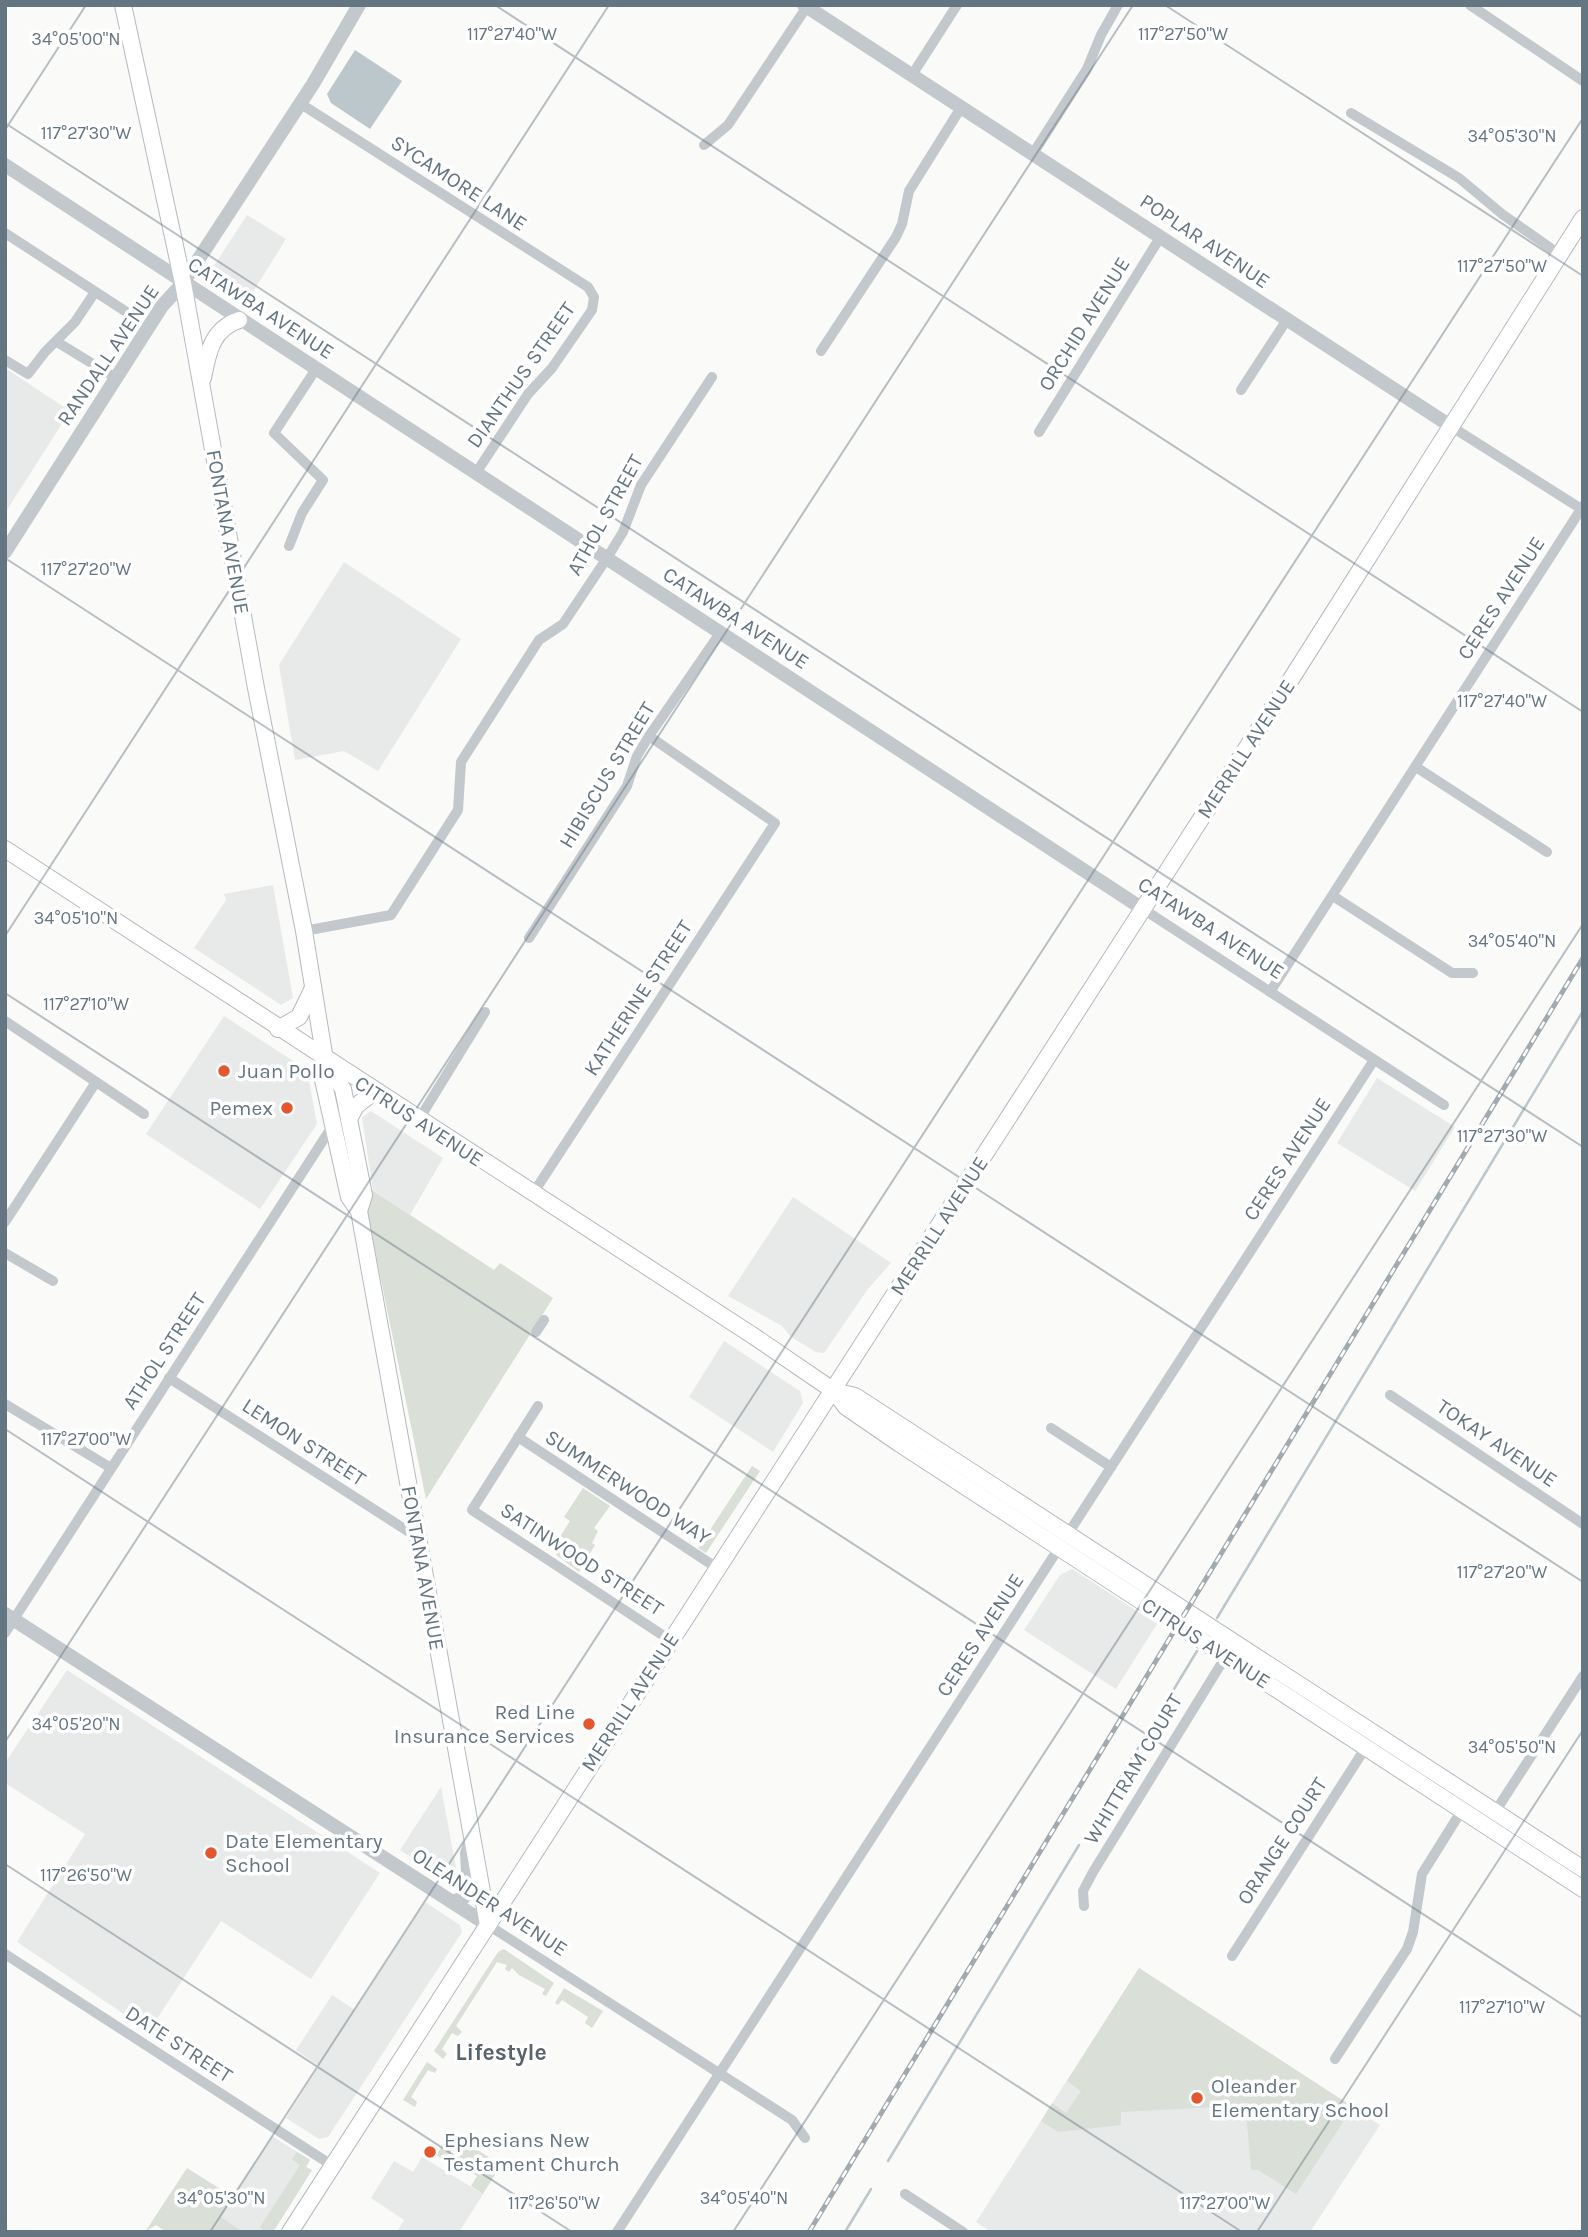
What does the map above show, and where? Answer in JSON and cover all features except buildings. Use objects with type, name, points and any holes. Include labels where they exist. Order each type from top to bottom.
[{"type":"main road","name":"FONTANA AVENUE","points":[[123,5],[183,283],[304,931],[325,1060],[322,1075],[349,1197],[359,1211],[488,1925]]},
{"type":"main road","name":"MERRILL AVENUE","points":[[290,2232],[670,1640],[834,1391],[1583,218]]},
{"type":"main road","points":[[201,387],[214,336],[227,324],[239,320]]},
{"type":"main road","name":"CITRUS AVENUE","points":[[5,849],[834,1391],[857,1415],[1064,1540],[1207,1634],[1583,1869]]},
{"type":"main road","points":[[278,1029],[299,1017],[313,988]]},
{"type":"main road","name":"FONTANA AVENUE","points":[[325,1060],[343,1089],[364,1195],[359,1211]]},
{"type":"main road","points":[[349,1119],[356,1106],[374,1092]]},
{"type":"main road","name":"CITRUS AVENUE","points":[[1207,1634],[1226,1656],[1583,1889]]},
{"type":"street","name":"RANDALL AVENUE","points":[[5,552],[162,306],[183,283],[300,104],[359,5]]},
{"type":"street","points":[[912,75],[957,5]]},
{"type":"street","points":[[1034,152],[1087,69],[1101,35],[1118,5]]},
{"type":"street","points":[[1470,5],[1583,81]]},
{"type":"street","points":[[704,145],[728,125],[806,6]]},
{"type":"street","name":"POPLAR AVENUE","points":[[806,6],[1034,152],[1286,321],[1582,509]]},
{"type":"street","name":"SYCAMORE LANE","points":[[300,104],[588,287],[594,297]]},
{"type":"street","points":[[821,351],[896,237],[909,191],[962,106]]},
{"type":"street","points":[[1351,113],[1460,178],[1502,214],[1559,254]]},
{"type":"street","name":"CATAWBA AVENUE","points":[[5,165],[1444,1105]]},
{"type":"street","points":[[5,233],[125,311]]},
{"type":"street","name":"ORCHID AVENUE","points":[[1039,432],[1161,236]]},
{"type":"street","points":[[5,360],[28,374],[75,322],[95,292]]},
{"type":"street","name":"DIANTHUS STREET","points":[[475,473],[528,394],[552,368],[592,310],[594,297]]},
{"type":"street","points":[[1241,390],[1286,321]]},
{"type":"street","points":[[57,342],[114,381]]},
{"type":"street","points":[[289,546],[302,513],[323,480],[274,433],[316,369]]},
{"type":"street","name":"ATHOL STREET","points":[[304,931],[391,915],[458,810],[461,762],[539,640],[563,624],[607,558],[623,532],[641,485],[712,377]]},
{"type":"street","name":"CERES AVENUE","points":[[1270,992],[1582,509]]},
{"type":"street","name":"HIBISCUS STREET","points":[[529,938],[627,786],[637,756],[649,736],[720,633]]},
{"type":"street","name":"KATHERINE STREET","points":[[532,1195],[775,823],[649,736]]},
{"type":"street","points":[[1416,767],[1547,852]]},
{"type":"street","points":[[1333,896],[1452,973],[1473,973]]},
{"type":"street","points":[[418,1121],[485,1012]]},
{"type":"street","points":[[5,1021],[144,1114]]},
{"type":"street","name":"CERES AVENUE","points":[[617,2232],[1374,1060]]},
{"type":"street","points":[[5,1222],[96,1082]]},
{"type":"street","name":"ATHOL STREET","points":[[5,1633],[10,1617],[111,1468],[332,1125]]},
{"type":"street","points":[[5,1253],[53,1281]]},
{"type":"street","points":[[536,1332],[544,1320]]},
{"type":"street","name":"LEMON STREET","points":[[169,1378],[418,1537]]},
{"type":"street","name":"TOKAY AVENUE","points":[[1390,1395],[1583,1524]]},
{"type":"street","points":[[5,1404],[111,1468]]},
{"type":"street","points":[[518,1437],[538,1406]]},
{"type":"street","points":[[1051,1428],[1111,1467]]},
{"type":"street","name":"SUMMERWOOD WAY","points":[[518,1437],[717,1568]]},
{"type":"street","name":"SATINWOOD STREET","points":[[518,1437],[472,1510],[670,1640]]},
{"type":"street","name":"OLEANDER AVENUE","points":[[10,1617],[792,2120],[805,2138]]},
{"type":"street","name":"WHITTRAM COURT","points":[[1084,1906],[1083,1891],[1093,1872],[1226,1656]]},
{"type":"street","points":[[1495,1812],[1583,1676]]},
{"type":"street","name":"ORANGE COURT","points":[[1232,1956],[1366,1747]]},
{"type":"street","points":[[1335,2059],[1406,1949],[1413,1932],[1422,1874],[1462,1810]]},
{"type":"street","points":[[452,1902],[463,1898],[469,1890],[467,1853],[472,1840]]},
{"type":"street","name":"DATE STREET","points":[[5,1954],[332,2166]]},
{"type":"street","points":[[905,2194],[963,2232]]},
{"type":"shaded area","points":[[355,50],[402,81],[370,129],[331,103],[327,94]]},
{"type":"shaded area","points":[[247,215],[286,239],[246,303],[208,275]]},
{"type":"shaded area","points":[[5,368],[70,411],[5,513]]},
{"type":"shaded area","points":[[344,562],[461,639],[378,771],[344,751],[295,760],[279,665]]},
{"type":"shaded area","points":[[273,885],[293,998],[281,1005],[194,948],[226,900],[224,894]]},
{"type":"shaded area","points":[[224,1016],[307,1070],[317,1124],[260,1209],[146,1134]]},
{"type":"shaded area","points":[[1377,1078],[1455,1127],[1415,1191],[1337,1143]]},
{"type":"shaded area","points":[[371,1111],[443,1158],[410,1215],[373,1190],[362,1117]]},
{"type":"shaded area","points":[[369,1188],[494,1270],[500,1263],[553,1298],[426,1499],[365,1202]]},
{"type":"shaded area","points":[[793,1197],[891,1263],[868,1289],[824,1353],[816,1352],[791,1337],[782,1326],[728,1296]]},
{"type":"shaded area","points":[[724,1341],[800,1391],[803,1403],[773,1452],[689,1397]]},
{"type":"shaded area","points":[[752,1466],[760,1471],[706,1553],[698,1548]]},
{"type":"shaded area","points":[[583,1488],[610,1506],[594,1528],[598,1531],[592,1543],[595,1545],[579,1572],[551,1551],[570,1521],[564,1517]]},
{"type":"shaded area","points":[[1072,1569],[1157,1624],[1116,1689],[1024,1630],[1060,1575]]},
{"type":"shaded area","name":"Date Elementary School","points":[[67,1670],[380,1873],[311,1979],[221,1921],[149,2031],[17,1942],[85,1834],[5,1783],[5,1763]]},
{"type":"shaded area","points":[[441,1787],[459,1884],[455,1887],[400,1850]]},
{"type":"shaded area","points":[[425,1902],[460,1925],[462,1932],[328,2137],[319,2139],[286,2118],[319,2066],[296,2050],[332,1995],[355,2010]]},
{"type":"shaded area","points":[[504,1949],[554,1983],[546,1996],[542,1994],[545,1989],[519,1975],[512,1968],[509,1972],[505,1969],[507,1965],[497,1962],[456,2026],[462,2032],[458,2036],[452,2033],[442,2049],[447,2054],[443,2059],[434,2051],[498,1952]]},
{"type":"shaded area","name":"Oleander Elementary School","points":[[1139,1968],[1380,2125],[1310,2232],[991,2232],[976,2222]]},
{"type":"shaded area","points":[[1139,1968],[1353,2107],[1296,2194],[1258,2170],[1251,2170],[1246,2111],[1216,2113],[1215,2107],[1121,2112],[1121,2125],[1058,2132],[1041,2121],[1052,2103],[1066,2113],[1081,2091],[1067,2081]]},
{"type":"shaded area","points":[[564,1988],[603,2011],[592,2028],[585,2023],[588,2017],[562,2000],[558,2005],[555,2003]]},
{"type":"shaded area","points":[[427,2062],[437,2069],[435,2073],[428,2070],[411,2097],[417,2102],[415,2107],[403,2100]]},
{"type":"shaded area","points":[[451,2133],[501,2165],[483,2194],[471,2186],[477,2176],[457,2162],[460,2156],[452,2150],[445,2161],[436,2155]]},
{"type":"shaded area","points":[[272,2136],[310,2160],[306,2167],[312,2170],[273,2232],[243,2232],[220,2217]]},
{"type":"shaded area","points":[[297,2152],[310,2160],[306,2167],[312,2170],[273,2232],[265,2232],[260,2227],[300,2165],[292,2159]]},
{"type":"shaded area","points":[[422,2157],[483,2194],[459,2232],[397,2232],[404,2220],[371,2198],[394,2161],[413,2172]]},
{"type":"shaded area","points":[[187,2168],[233,2197],[221,2217],[243,2232],[166,2232],[156,2225],[145,2232]]},
{"type":"waterway","points":[[1217,1618],[1583,1011]]},
{"type":"waterway","points":[[1105,1803],[1197,1651]]},
{"type":"waterway","points":[[888,2161],[1079,1845]]},
{"type":"waterway","points":[[845,2232],[871,2189]]},
{"type":"railway","points":[[809,2232],[1583,958]]},
{"type":"place","name":"Juan Pollo","points":[[224,1071]]},
{"type":"place","name":"Pemex","points":[[287,1108]]},
{"type":"place","name":"Red Line Insurance Services","points":[[589,1724]]},
{"type":"place","name":"Date Elementary School","points":[[211,1853]]},
{"type":"place","name":"Oleander Elementary School","points":[[1197,2098]]},
{"type":"place","name":"Ephesians New Testament Church","points":[[430,2152]]},
{"type":"district","name":"Lifestyle","points":[[501,2052]]}]
